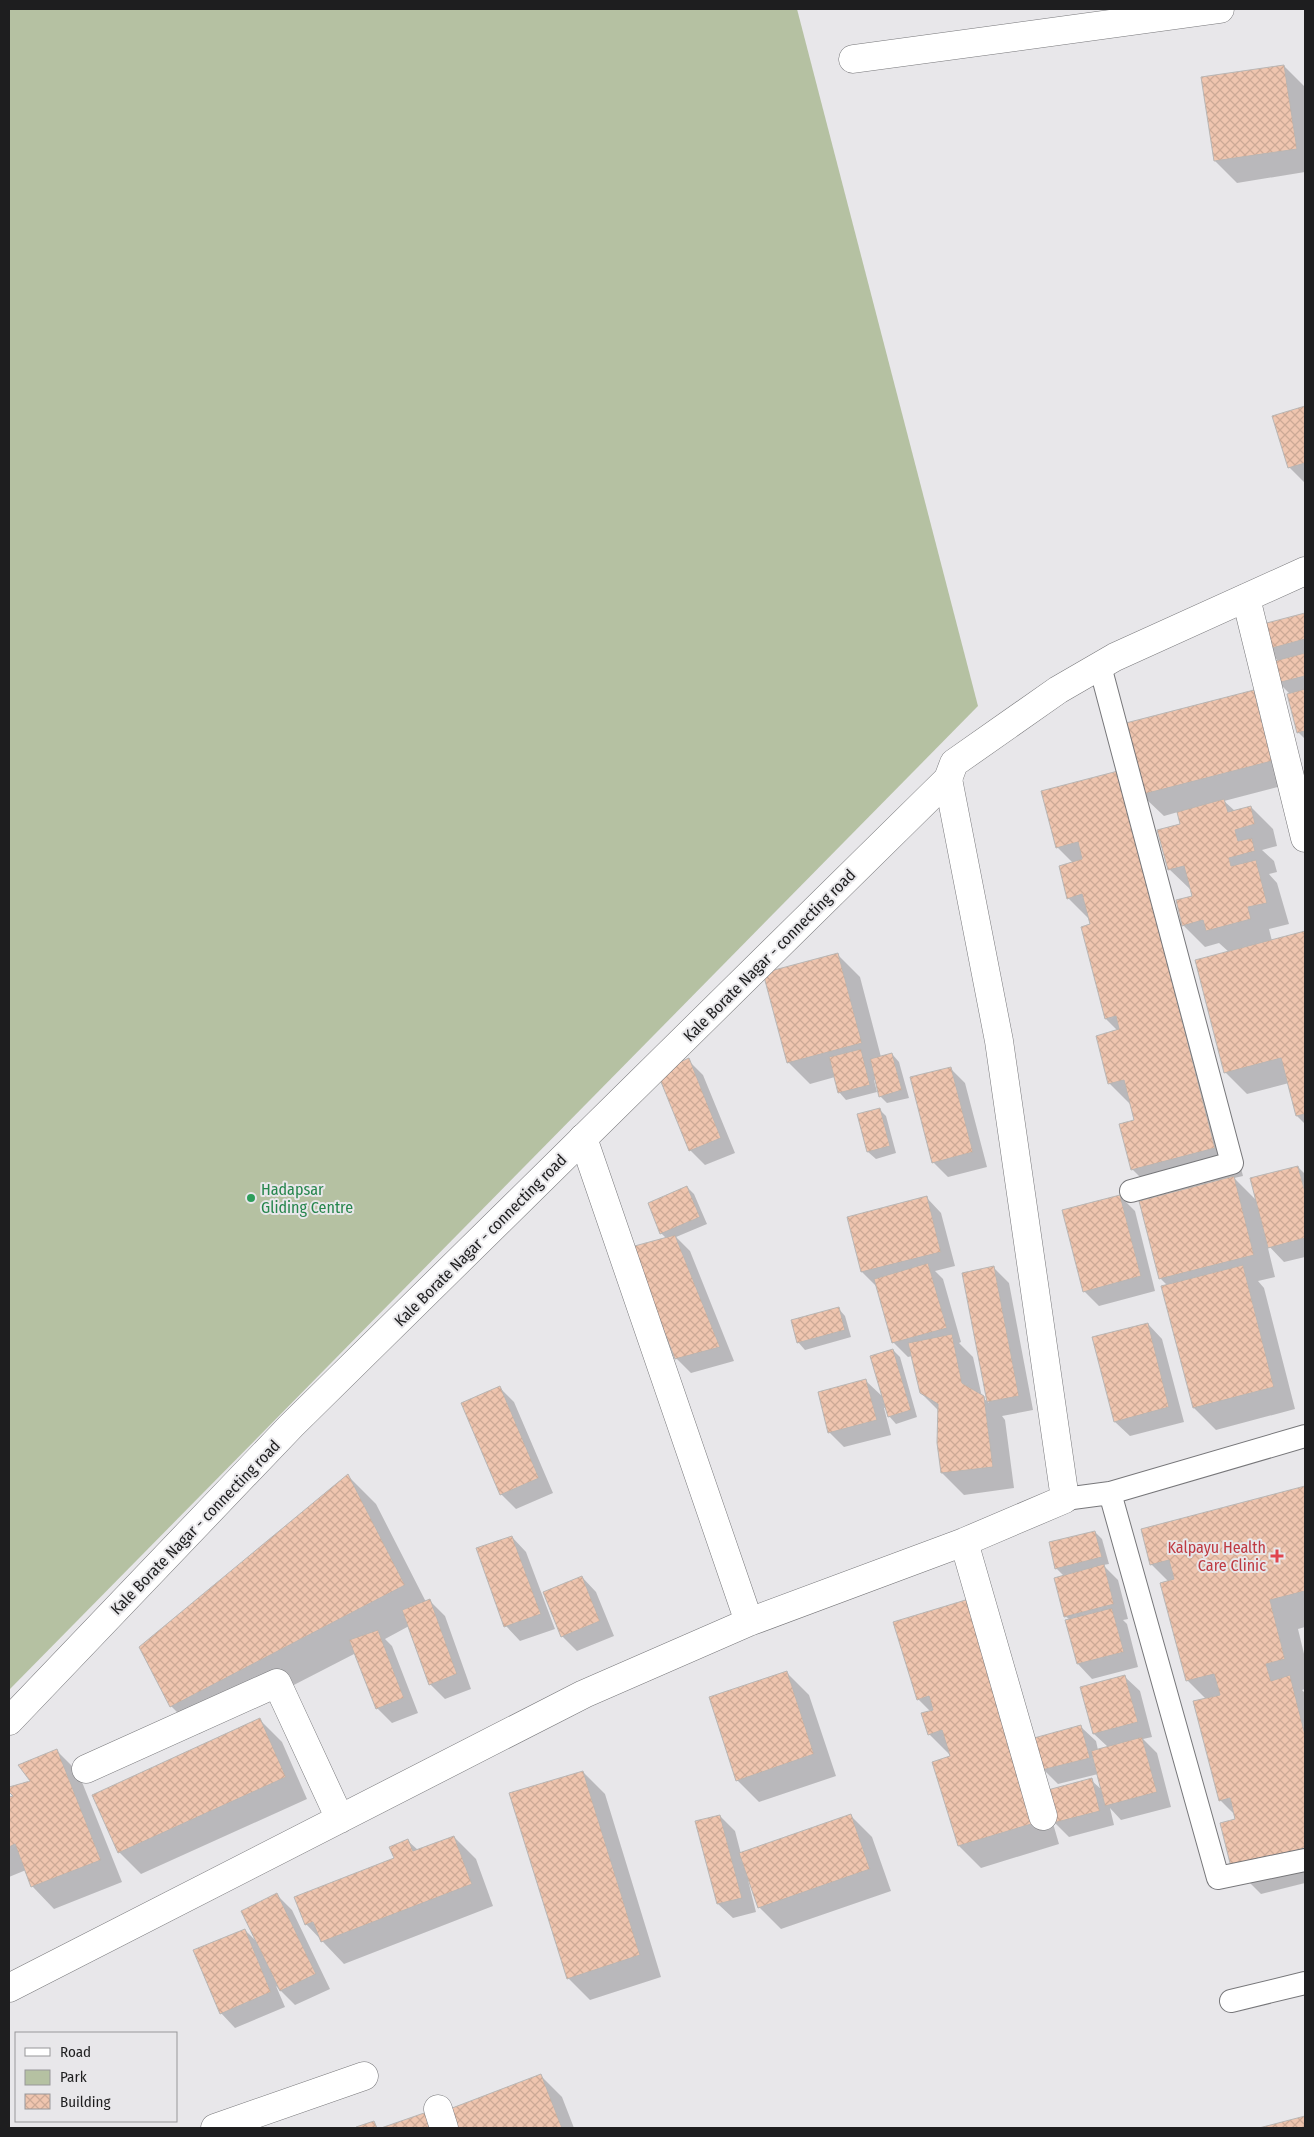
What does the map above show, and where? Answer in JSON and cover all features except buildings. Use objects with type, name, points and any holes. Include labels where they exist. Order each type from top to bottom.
[{"type":"street","points":[[853,59],[1220,9]]},
{"type":"street","name":"Kale Borate Nagar - connecting road","points":[[9,1720],[291,1426],[951,771],[1058,690],[1115,657],[1305,571]]},
{"type":"street","points":[[1246,598],[1305,838]]},
{"type":"street","points":[[9,1988],[584,1694],[749,1622],[964,1542],[1065,1499],[999,1041],[951,771]]},
{"type":"street","points":[[583,1138],[749,1622]]},
{"type":"street","points":[[964,1542],[1043,1816]]},
{"type":"street","points":[[86,1770],[277,1683],[340,1819]]},
{"type":"street","points":[[215,2128],[364,2076]]},
{"type":"lane","points":[[1100,666],[1232,1163],[1131,1191]]},
{"type":"lane","points":[[1065,1499],[1110,1493],[1305,1436]]},
{"type":"lane","points":[[1110,1493],[1218,1878],[1305,1860]]},
{"type":"lane","points":[[1230,2001],[1305,1983]]},
{"type":"green space","name":"Hadapsar Gliding Centre","points":[[9,9],[797,9],[978,706],[9,1690]]},
{"type":"place","name":"Hadapsar Gliding Centre","points":[[251,1198]]},
{"type":"place","name":"Kalpayu Health Care Clinic","points":[[1277,1556]]}]
